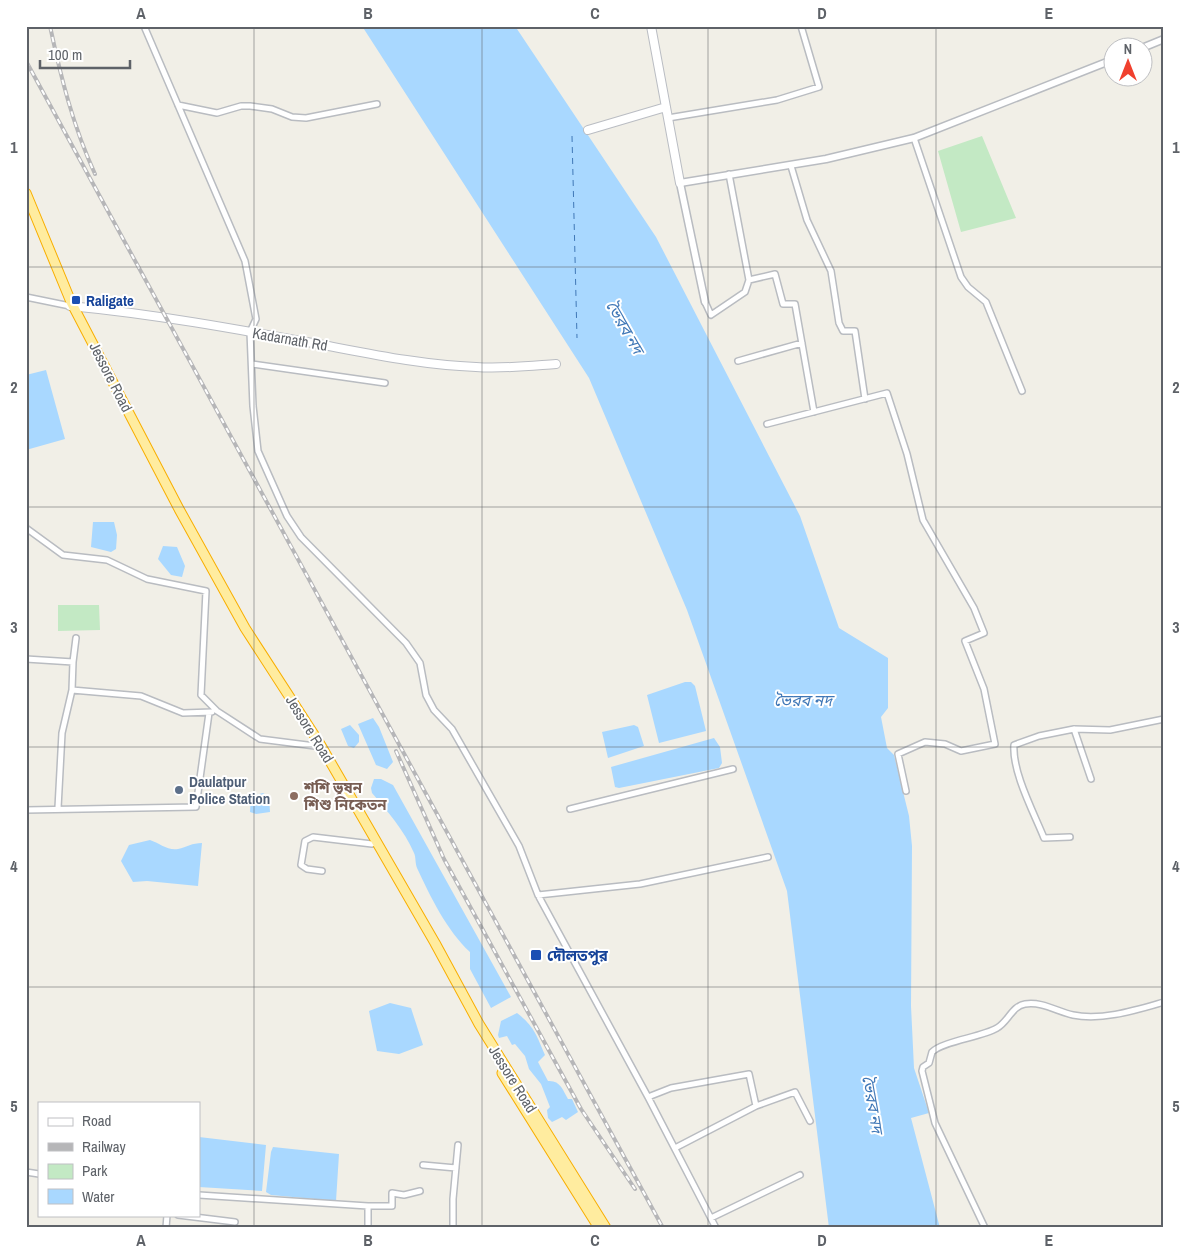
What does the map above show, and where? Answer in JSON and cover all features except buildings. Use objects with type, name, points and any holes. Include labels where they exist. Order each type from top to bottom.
[{"type":"highway","name":"Jessore Road","points":[[26,193],[86,340],[239,628],[315,746],[497,1064],[599,1228]]},
{"type":"highway","name":"Jessore Road","points":[[72,305],[179,509],[245,628],[320,744],[435,943],[479,1024],[606,1228]]},
{"type":"main road","points":[[651,26],[680,183]]},
{"type":"main road","points":[[588,130],[666,107]]},
{"type":"main road","name":"Kadarnath Rd","points":[[72,305],[118,310],[420,363],[478,368],[556,364]]},
{"type":"street","points":[[144,26],[245,261],[256,319],[250,332],[258,451],[287,516],[301,537],[406,643],[420,663],[426,695],[434,710],[452,729],[519,846],[538,895],[648,1097],[716,1228]]},
{"type":"street","points":[[668,118],[777,100],[819,87],[801,26]]},
{"type":"street","points":[[1152,44],[1164,39]]},
{"type":"street","points":[[730,174],[749,280],[745,292],[711,315],[705,302],[680,183],[730,174],[791,166],[914,138],[1102,64]]},
{"type":"street","points":[[178,105],[217,113],[240,106],[250,106],[272,109],[292,117],[306,118],[377,104]]},
{"type":"street","points":[[914,138],[961,277],[968,288],[986,302],[1022,391]]},
{"type":"street","points":[[791,166],[807,220],[831,271],[843,331],[855,331],[865,399]]},
{"type":"street","points":[[749,280],[775,274],[783,304],[795,304],[814,412]]},
{"type":"street","name":"Kadarnath Rd","points":[[26,297],[72,305]]},
{"type":"street","points":[[738,362],[802,343]]},
{"type":"street","points":[[252,364],[385,383]]},
{"type":"street","points":[[767,424],[887,393],[907,454],[923,520],[969,599],[984,632],[965,641],[984,689],[995,744],[962,751],[945,744],[925,742],[898,754],[906,792]]},
{"type":"street","points":[[26,528],[63,555],[107,560],[147,579],[206,592],[201,695],[217,711],[260,738],[315,746]]},
{"type":"street","points":[[58,808],[62,734],[72,690],[76,638]]},
{"type":"street","points":[[26,659],[73,662]]},
{"type":"street","points":[[72,690],[141,696],[183,713],[209,713],[217,711]]},
{"type":"street","points":[[26,810],[196,807],[209,713]]},
{"type":"street","points":[[1070,837],[1044,838],[1014,758],[1014,747],[1039,736],[1074,729],[1110,730],[1164,718]]},
{"type":"street","points":[[1074,729],[1092,779]]},
{"type":"street","points":[[570,809],[733,769]]},
{"type":"street","points":[[322,871],[307,869],[301,866],[305,841],[313,837],[372,844]]},
{"type":"street","points":[[538,895],[640,884],[768,857]]},
{"type":"street","points":[[985,1228],[930,1110],[922,1071],[929,1063],[932,1052],[935,1049],[997,1028],[1016,1008],[1024,1004],[1040,1005],[1074,1016],[1095,1016],[1121,1013],[1164,1002]]},
{"type":"street","points":[[648,1097],[671,1088],[748,1074],[756,1106]]},
{"type":"street","points":[[675,1148],[756,1106],[795,1092],[810,1121]]},
{"type":"street","points":[[454,1228],[458,1145]]},
{"type":"street","points":[[423,1165],[456,1168]]},
{"type":"street","points":[[711,1218],[800,1175]]},
{"type":"street","points":[[200,1195],[392,1206],[392,1193],[404,1195],[420,1191]]},
{"type":"street","points":[[368,1206],[368,1228]]},
{"type":"street","points":[[186,1216],[235,1222]]},
{"type":"green space","points":[[982,136],[1016,218],[961,232],[938,151]]},
{"type":"green space","points":[[58,605],[99,605],[100,630],[58,631]]},
{"type":"water","name":"ভৈরব নদ","points":[[362,26],[515,26],[656,237],[800,516],[839,628],[888,658],[888,708],[881,717],[887,748],[894,755],[909,816],[912,846],[911,1006],[914,1068],[929,1113],[911,1118],[940,1228],[829,1228],[787,891],[687,610],[589,378]]},
{"type":"water","points":[[46,370],[65,439],[26,450],[26,375]]},
{"type":"water","points":[[93,522],[114,522],[117,535],[116,549],[111,552],[91,547]]},
{"type":"water","points":[[163,546],[177,547],[185,566],[182,577],[171,575],[158,559]]},
{"type":"water","points":[[685,682],[691,682],[695,686],[706,731],[659,743],[647,695]]},
{"type":"water","points":[[373,718],[379,727],[393,762],[387,769],[376,765],[358,724]]},
{"type":"water","points":[[350,725],[359,735],[359,742],[354,748],[348,746],[341,729]]},
{"type":"water","points":[[634,725],[638,727],[644,746],[608,758],[602,732]]},
{"type":"water","points":[[714,738],[720,747],[722,763],[719,768],[619,788],[615,787],[611,767]]},
{"type":"water","points":[[374,779],[381,779],[393,785],[511,997],[491,1008],[470,969],[470,952],[454,934],[433,901],[417,868],[415,855],[410,845],[372,793],[371,788]]},
{"type":"water","points":[[263,793],[269,797],[270,812],[256,814],[250,812],[251,796]]},
{"type":"water","points":[[150,840],[167,848],[174,849],[202,843],[198,886],[147,881],[133,882],[121,861],[129,845]]},
{"type":"water","points":[[390,1003],[411,1008],[423,1045],[399,1054],[377,1051],[369,1011]]},
{"type":"water","points":[[517,1013],[531,1027],[540,1042],[545,1055],[538,1062],[548,1081],[555,1082],[561,1086],[568,1099],[572,1099],[578,1112],[566,1120],[562,1117],[552,1122],[548,1118],[547,1110],[550,1107],[541,1084],[529,1069],[525,1056],[515,1044],[512,1045],[507,1036],[499,1038],[501,1021]]},
{"type":"water","points":[[200,1137],[266,1145],[262,1191],[200,1187]]},
{"type":"water","points":[[273,1147],[339,1154],[336,1201],[271,1195],[266,1192]]},
{"type":"ferry route","points":[[572,136],[577,338]]},
{"type":"railway","points":[[50,26],[68,101],[80,138],[95,174]]},
{"type":"railway","points":[[26,61],[663,1228]]},
{"type":"railway","points":[[396,751],[444,859],[581,1109],[635,1189]]},
{"type":"place","name":"Raligate","points":[[76,300]]},
{"type":"place","name":"Daulatpur Police Station","points":[[179,790]]},
{"type":"place","name":"শশি ভূষন শিশু নিকেতন","points":[[294,796]]},
{"type":"place","name":"দৌলতপুর","points":[[536,955]]}]
